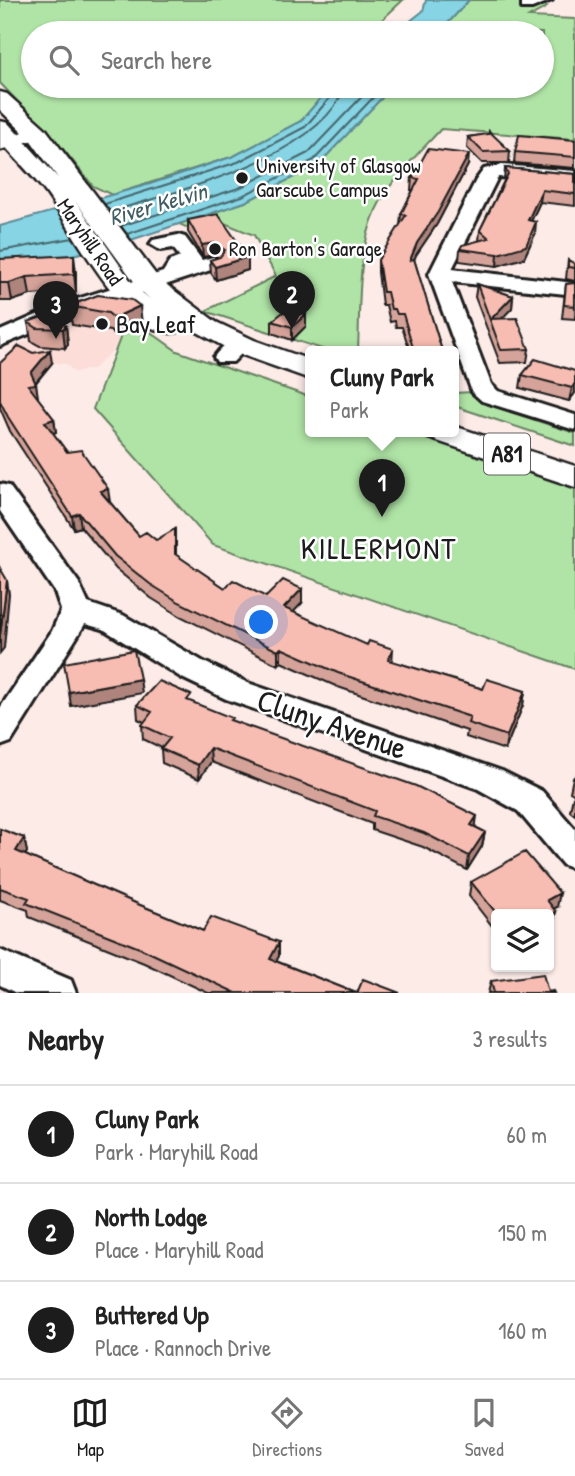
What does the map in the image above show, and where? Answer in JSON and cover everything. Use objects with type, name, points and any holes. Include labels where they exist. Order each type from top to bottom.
[{"type":"main road","name":"Maryhill Road","points":[[0,98],[37,132],[71,192],[98,256],[149,284]]},
{"type":"main road","name":"Maryhill Road","points":[[4,138],[71,192],[126,251],[149,284],[177,334],[305,369]]},
{"type":"main road","name":"Maryhill Road","points":[[232,351],[305,385]]},
{"type":"main road","name":"A81","points":[[459,420],[575,458]]},
{"type":"main road","name":"A81","points":[[457,437],[575,477]]},
{"type":"street","points":[[527,5],[545,0]]},
{"type":"street","points":[[4,138],[37,132]]},
{"type":"street","points":[[575,177],[502,170],[491,173],[485,180],[439,274],[480,387],[491,396],[575,423]]},
{"type":"street","points":[[149,284],[177,265],[192,259],[178,240],[160,244]]},
{"type":"street","points":[[1,331],[31,324],[213,263]]},
{"type":"street","points":[[439,274],[575,289]]},
{"type":"street","points":[[1,331],[24,350]]},
{"type":"street","points":[[0,492],[69,590],[76,610],[65,635],[0,733]]},
{"type":"street","name":"Cluny Avenue","points":[[76,610],[113,622],[193,670],[237,691],[489,780],[530,802],[575,854]]},
{"type":"street","points":[[0,967],[57,993]]},
{"type":"shaded area","points":[[98,312],[132,316],[143,325],[121,336],[115,348],[93,369],[74,372],[66,364],[42,361],[10,348]]},
{"type":"green space","points":[[0,0],[403,0],[381,21],[21,21],[21,98],[321,98],[301,121],[234,156],[112,195],[93,186],[63,149],[0,83]]},
{"type":"green space","points":[[469,0],[541,0],[547,7],[529,17],[575,19],[575,139],[441,129],[397,178],[376,210],[362,261],[358,346],[313,346],[205,311],[276,276],[254,235],[217,220],[188,228],[179,224],[245,202],[318,165],[382,98],[554,98],[554,21],[450,21]]},
{"type":"green space","points":[[142,326],[177,351],[305,395],[305,437],[426,437],[575,489],[575,669],[213,545],[93,409],[121,336]]},
{"type":"green space","points":[[473,392],[492,406],[575,433],[575,446],[459,408],[459,393]]},
{"type":"water","points":[[426,0],[469,0],[450,21],[410,21],[423,11]]},
{"type":"water","name":"River Kelvin","points":[[321,98],[382,98],[318,165],[245,202],[131,240],[77,254],[0,266],[0,226],[150,184],[234,156],[301,121]]},
{"type":"building","points":[[489,131],[510,151],[483,152],[468,137],[489,134]]},
{"type":"building","points":[[519,135],[575,140],[575,157],[515,152]]},
{"type":"building","points":[[428,149],[469,154],[438,212],[417,243],[410,260],[414,259],[440,346],[413,346],[403,314],[397,314],[395,309],[391,309],[387,292],[383,292],[378,260],[406,215],[401,214],[419,179],[412,178]]},
{"type":"building","points":[[505,168],[575,174],[575,194],[542,190],[528,220],[536,222],[526,246],[498,254],[460,249],[462,245],[489,238],[480,230],[508,174]]},
{"type":"building","points":[[218,214],[248,257],[215,267],[210,260],[220,257],[225,250],[214,243],[202,245],[188,220]]},
{"type":"building","points":[[74,255],[74,274],[27,277],[0,283],[0,259]]},
{"type":"building","points":[[568,260],[575,264],[575,268],[568,267]]},
{"type":"building","points":[[575,283],[575,306],[564,305],[566,284]]},
{"type":"building","points":[[477,284],[513,296],[491,319],[517,318],[529,349],[501,350]]},
{"type":"building","points":[[98,295],[132,300],[140,306],[114,318],[108,313],[69,306]]},
{"type":"building","points":[[288,308],[306,314],[292,327],[272,321]]},
{"type":"building","points":[[50,314],[66,326],[63,329],[37,328],[28,322]]},
{"type":"building","points":[[19,346],[33,353],[50,350],[31,373],[36,384],[28,385],[54,419],[45,422],[67,452],[81,450],[108,489],[100,491],[139,536],[146,532],[156,540],[175,529],[175,554],[225,588],[233,580],[266,597],[283,580],[302,589],[284,608],[367,645],[369,641],[393,649],[388,660],[483,689],[487,679],[525,691],[507,736],[468,723],[470,717],[338,673],[281,648],[278,651],[179,602],[150,584],[115,556],[79,513],[72,516],[8,417],[0,401],[0,363]]},
{"type":"building","points":[[535,359],[575,371],[572,388],[522,375]]},
{"type":"building","points":[[0,568],[7,580],[0,635]]},
{"type":"building","points":[[134,650],[140,679],[69,692],[64,663]]},
{"type":"building","points":[[159,681],[191,695],[187,700],[232,718],[230,720],[416,786],[477,816],[471,825],[485,832],[469,856],[424,833],[373,816],[375,811],[210,748],[198,765],[161,749],[170,738],[142,725],[152,712],[137,705]]},
{"type":"building","points":[[0,829],[24,838],[16,851],[203,931],[211,917],[279,942],[270,959],[356,993],[236,993],[142,949],[26,903],[29,898],[0,888]]},
{"type":"building","points":[[525,852],[560,893],[547,900],[554,909],[493,909],[471,882]]},
{"type":"building","points":[[543,974],[548,992],[554,993],[494,993],[491,981]]},
{"type":"building","points":[[363,979],[400,993],[357,993]]},
{"type":"place","name":"University of Glasgow Garscube Campus","points":[[242,178]]},
{"type":"place","name":"Ron Barton's Garage","points":[[215,249]]},
{"type":"place","name":"Bay Leaf","points":[[102,324]]},
{"type":"place","name":"North Lodge","points":[[292,329]]},
{"type":"place","name":"Buttered Up","points":[[56,339]]},
{"type":"place","name":"Cluny Park","points":[[382,517]]},
{"type":"district","name":"KILLERMONT","points":[[379,549]]}]
